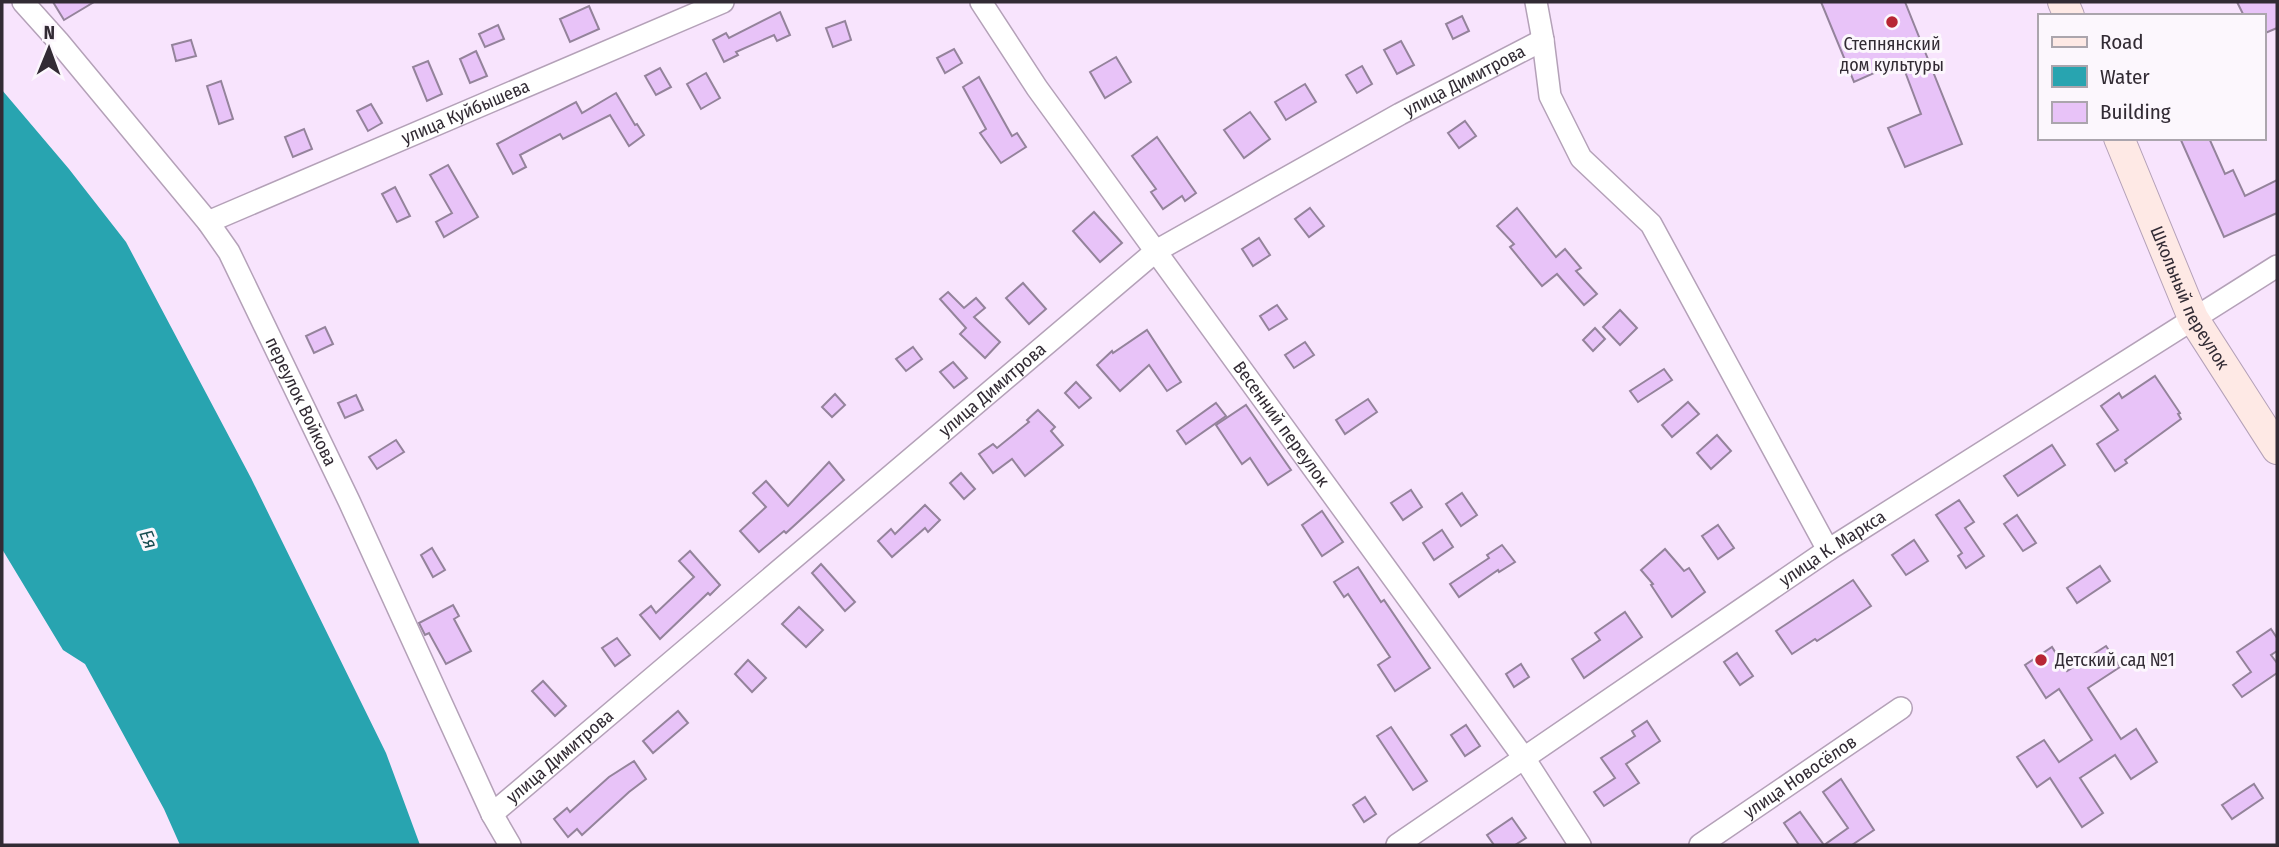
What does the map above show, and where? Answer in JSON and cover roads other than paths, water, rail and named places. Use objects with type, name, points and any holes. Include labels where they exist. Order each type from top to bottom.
[{"type":"street","name":"переулок Войкова","points":[[23,2],[208,222],[229,252],[349,501],[492,814],[510,845]]},
{"type":"street","name":"улица Куйбышева","points":[[208,222],[723,2]]},
{"type":"street","name":"Весенний переулок","points":[[981,2],[1037,88],[1524,758],[1580,845]]},
{"type":"street","name":"улица Димитрова","points":[[1535,2],[1550,96],[1581,158],[1651,224],[1828,550]]},
{"type":"street","name":"улица Димитрова","points":[[492,814],[1156,251],[1388,121],[1543,40]]},
{"type":"street","name":"Школьный переулок","points":[[2120,140],[2193,318],[2277,449]]},
{"type":"street","name":"улица К. Маркса","points":[[1397,845],[1828,550],[2277,266]]},
{"type":"street","name":"улица Новосёлов","points":[[1700,845],[1901,708]]},
{"type":"water","name":"Ея","points":[[2,90],[126,242],[251,478],[386,753],[420,845],[180,845],[164,809],[85,664],[63,650],[2,549]]},
{"type":"place","name":"Степнянский дом культуры","points":[[1892,22]]},
{"type":"place","name":"Детский сад №1","points":[[2041,660]]}]
